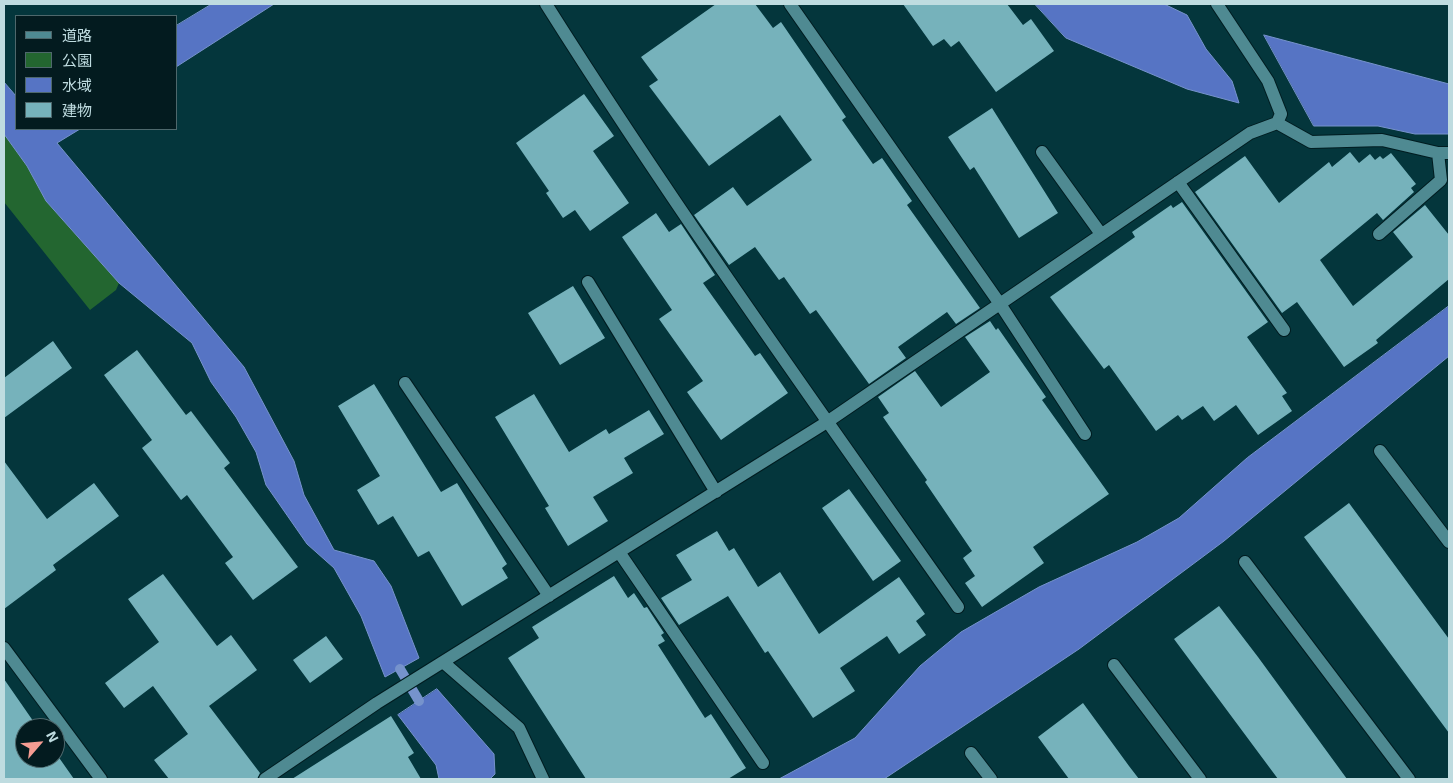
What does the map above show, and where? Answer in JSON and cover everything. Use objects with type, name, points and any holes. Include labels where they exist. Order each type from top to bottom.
[{"type":"street","points":[[546,4],[592,76],[827,422],[958,607]]},
{"type":"street","points":[[790,4],[1000,304],[1085,434]]},
{"type":"street","points":[[265,779],[377,703],[827,422],[1250,133],[1277,123],[1281,114],[1268,81],[1217,4]]},
{"type":"street","points":[[1277,123],[1311,142],[1382,140],[1444,153],[1441,180],[1379,234]]},
{"type":"street","points":[[1042,152],[1101,234]]},
{"type":"street","points":[[1178,182],[1284,330]]},
{"type":"street","points":[[588,282],[716,492]]},
{"type":"street","points":[[404,383],[549,596]]},
{"type":"street","points":[[1380,451],[1449,542]]},
{"type":"street","points":[[619,552],[763,763]]},
{"type":"street","points":[[1245,562],[1408,779]]},
{"type":"street","points":[[4,648],[101,779]]},
{"type":"street","points":[[440,664],[520,728],[544,779]]},
{"type":"street","points":[[1114,666],[1200,779]]},
{"type":"street","points":[[971,753],[991,779]]},
{"type":"green space","points":[[4,134],[27,166],[46,201],[119,283],[116,290],[90,310],[4,202]]},
{"type":"water","points":[[212,4],[274,4],[178,66],[178,25]]},
{"type":"water","points":[[1035,4],[1164,4],[1187,15],[1206,49],[1232,81],[1239,103],[1187,89],[1066,38]]},
{"type":"water","points":[[1264,35],[1449,84],[1449,134],[1415,134],[1378,126],[1314,126]]},
{"type":"water","points":[[4,82],[15,95],[15,130],[78,130],[57,143],[244,367],[294,461],[304,495],[334,550],[374,561],[391,586],[419,658],[385,677],[361,616],[334,568],[307,544],[266,485],[256,452],[236,417],[211,382],[192,343],[119,283],[46,201],[27,166],[4,134]]},
{"type":"water","points":[[1449,306],[1449,356],[1224,541],[1079,649],[884,779],[779,779],[855,738],[920,666],[961,632],[1039,587],[1137,542],[1179,518],[1247,458]]},
{"type":"water","points":[[437,689],[494,754],[495,774],[490,779],[439,779],[436,765],[398,715]]},
{"type":"building","points":[[716,4],[755,4],[773,28],[781,22],[846,117],[842,120],[873,164],[882,158],[912,201],[907,205],[980,308],[956,324],[947,312],[898,347],[906,358],[869,384],[816,310],[810,314],[784,277],[779,280],[755,247],[729,265],[694,215],[733,187],[747,206],[812,160],[780,115],[709,166],[649,86],[658,80],[641,57]]},
{"type":"building","points":[[903,4],[1007,4],[1023,25],[1031,19],[1054,51],[996,92],[959,41],[951,47],[944,39],[933,46]]},
{"type":"building","points":[[584,94],[614,136],[593,151],[629,203],[590,231],[575,210],[563,218],[546,193],[549,191],[516,143]]},
{"type":"building","points":[[992,108],[1058,213],[1019,238],[974,167],[970,170],[948,137]]},
{"type":"building","points":[[1350,152],[1359,163],[1370,154],[1375,160],[1380,156],[1383,159],[1391,153],[1416,184],[1411,188],[1414,192],[1383,220],[1377,213],[1320,260],[1353,306],[1413,257],[1393,232],[1425,205],[1449,235],[1449,279],[1376,340],[1378,343],[1344,367],[1297,302],[1282,313],[1195,192],[1245,156],[1279,203],[1329,162],[1332,167]]},
{"type":"building","points":[[1182,202],[1268,322],[1247,337],[1287,393],[1282,396],[1292,411],[1258,435],[1236,405],[1214,421],[1203,406],[1182,420],[1178,415],[1156,431],[1109,365],[1104,369],[1050,297],[1135,237],[1132,232],[1171,205],[1173,208]]},
{"type":"building","points":[[656,213],[669,232],[681,224],[715,275],[703,283],[755,356],[760,353],[788,393],[721,440],[687,392],[703,381],[659,319],[672,310],[622,237]]},
{"type":"building","points":[[573,286],[605,338],[560,365],[528,313]]},
{"type":"building","points":[[990,321],[996,330],[998,328],[1046,397],[1042,400],[1109,494],[1033,547],[1044,563],[982,607],[965,583],[975,576],[963,558],[972,551],[925,482],[927,480],[883,417],[889,413],[878,397],[915,371],[941,407],[990,372],[965,337]]},
{"type":"building","points":[[53,341],[72,368],[4,418],[4,378]]},
{"type":"building","points":[[137,350],[186,415],[191,411],[230,463],[224,468],[298,567],[253,600],[225,563],[233,557],[187,495],[181,500],[142,448],[152,440],[104,375]]},
{"type":"building","points":[[374,384],[441,492],[457,483],[507,564],[502,568],[508,578],[462,606],[429,551],[418,557],[393,516],[378,525],[357,490],[380,476],[338,406]]},
{"type":"building","points":[[534,394],[569,452],[606,429],[609,434],[649,410],[664,434],[624,458],[633,473],[593,497],[608,521],[568,546],[545,508],[549,506],[495,417]]},
{"type":"building","points":[[4,461],[47,519],[94,483],[119,516],[53,565],[56,570],[4,609]]},
{"type":"building","points":[[849,489],[901,561],[873,581],[822,508]]},
{"type":"building","points":[[1349,503],[1449,639],[1449,733],[1304,537]]},
{"type":"building","points":[[717,531],[729,551],[734,548],[758,587],[780,572],[819,634],[899,577],[925,614],[916,621],[926,635],[899,654],[887,636],[840,668],[855,691],[813,718],[768,651],[765,653],[728,596],[679,625],[661,598],[692,580],[676,555]]},
{"type":"building","points":[[163,574],[217,646],[231,635],[257,670],[209,706],[260,773],[257,779],[169,779],[154,760],[188,734],[153,686],[124,708],[105,683],[159,642],[128,599]]},
{"type":"building","points":[[614,576],[628,598],[634,593],[644,608],[647,607],[664,633],[661,635],[665,641],[658,645],[705,718],[711,714],[746,768],[728,779],[586,779],[508,658],[539,638],[532,627]]},
{"type":"building","points":[[1219,606],[1347,779],[1278,779],[1174,639]]},
{"type":"building","points":[[326,636],[343,659],[310,683],[293,660]]},
{"type":"building","points":[[4,679],[31,718],[15,718],[15,768],[65,768],[65,766],[74,779],[4,779]]},
{"type":"building","points":[[1083,703],[1139,779],[1069,779],[1038,737]]},
{"type":"building","points":[[391,716],[414,753],[408,757],[421,779],[292,779]]},
{"type":"waterway","points":[[400,669],[419,701]]}]
